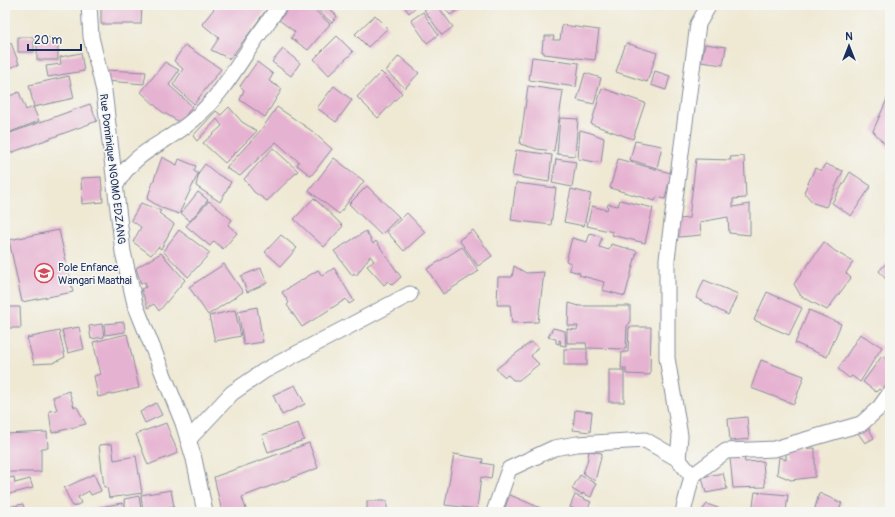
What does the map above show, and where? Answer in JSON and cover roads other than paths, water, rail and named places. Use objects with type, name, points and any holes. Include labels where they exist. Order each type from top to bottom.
[{"type":"street","name":"Rue Dominique NGOMO EDZANG","points":[[89,5],[91,37],[104,91],[123,252],[135,304],[169,386],[188,440],[205,512]]},
{"type":"street","points":[[115,187],[125,169],[134,161],[181,130],[203,112],[226,82],[256,38],[268,24],[279,5]]},
{"type":"street","points":[[678,459],[680,436],[667,358],[667,259],[698,24],[709,5]]},
{"type":"street","points":[[188,440],[232,393],[264,371],[410,294]]},
{"type":"street","points":[[683,512],[692,476],[726,451],[774,449],[861,424],[880,407],[890,393]]},
{"type":"street","points":[[494,512],[509,469],[554,448],[578,444],[645,440],[678,459],[692,476]]},
{"type":"place","name":"Pole Enfance Wangari Maathai","points":[[44,273]]}]
